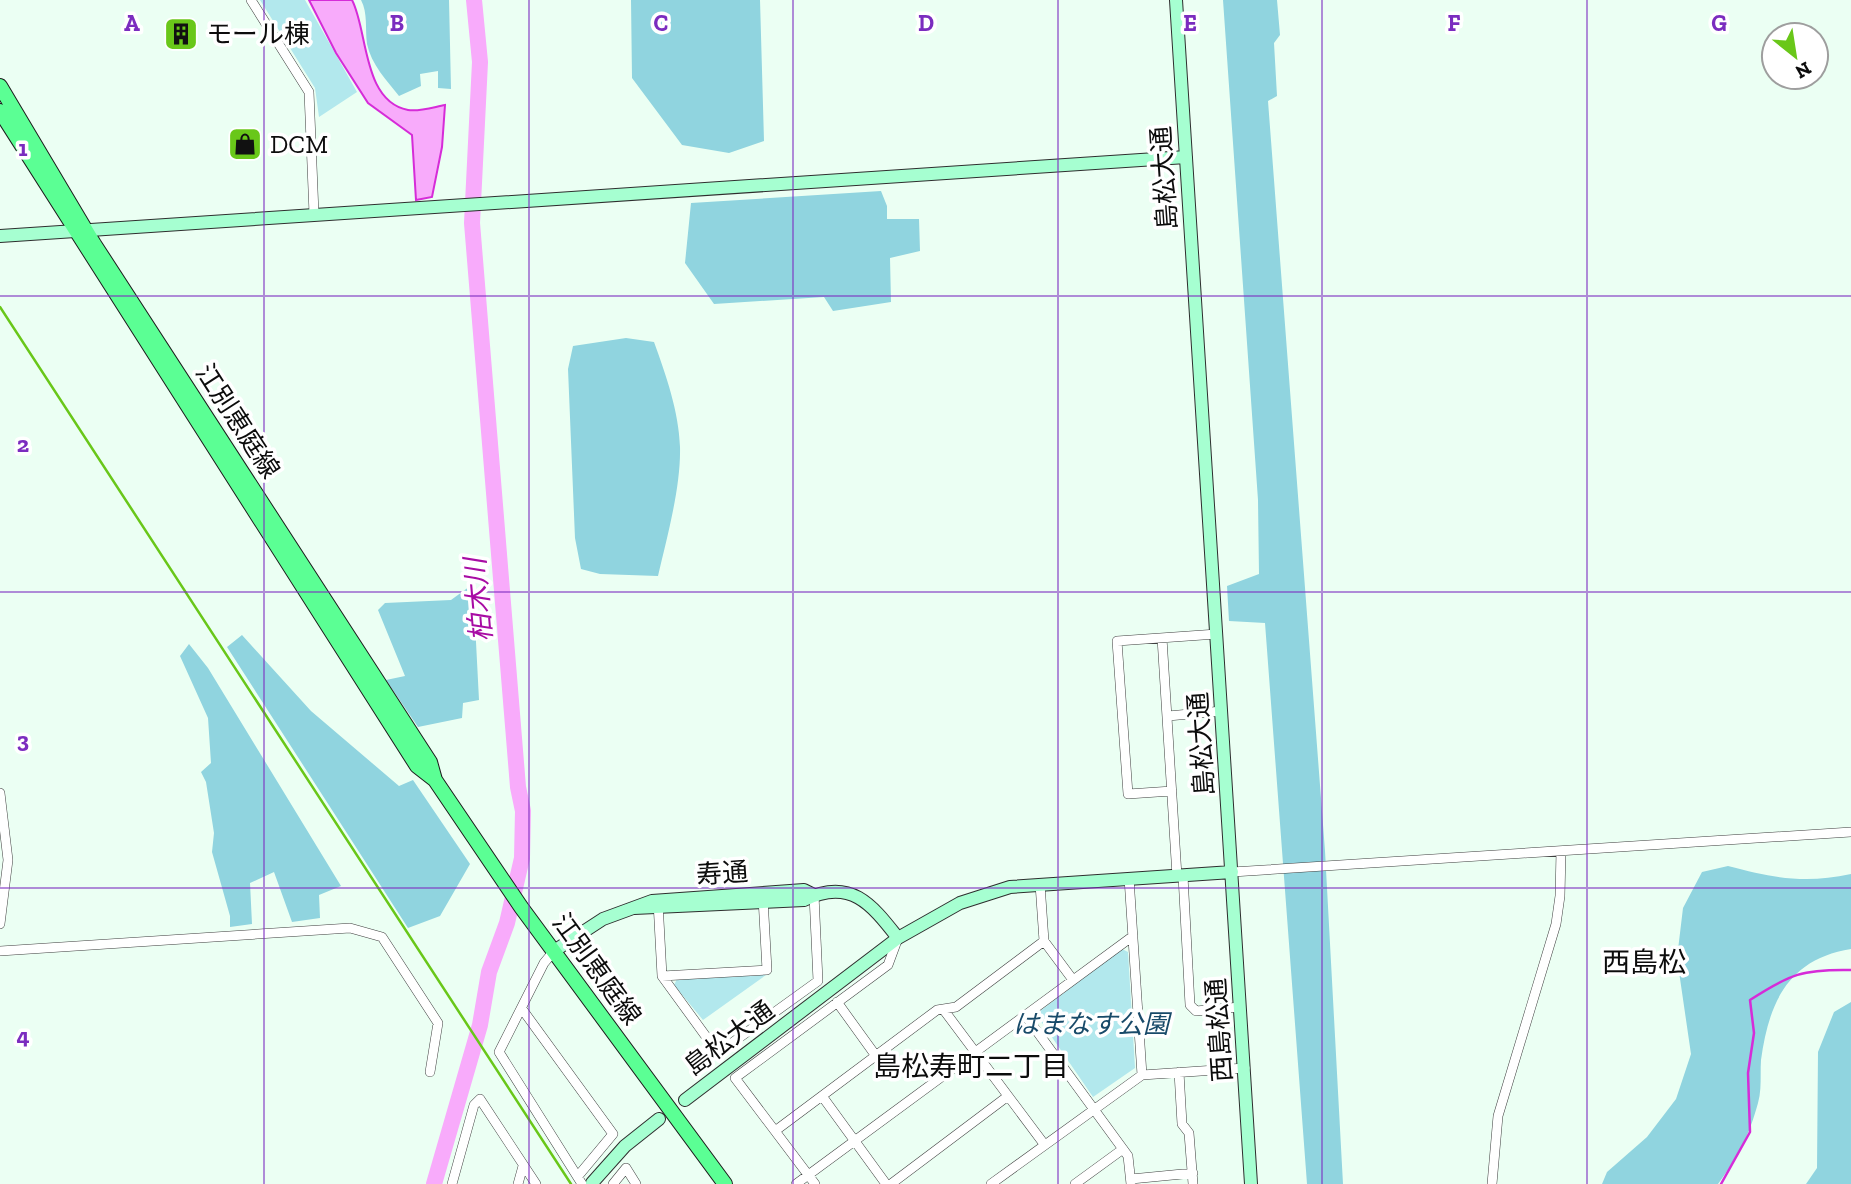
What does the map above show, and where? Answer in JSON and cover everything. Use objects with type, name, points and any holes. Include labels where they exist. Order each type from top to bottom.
[{"type":"main road","name":"江別恵庭線","points":[[0,86],[80,230]]},
{"type":"main road","name":"江別恵庭線","points":[[0,111],[430,762],[435,780],[491,863],[725,1184]]},
{"type":"street","points":[[251,0],[309,92],[314,214]]},
{"type":"street","name":"島松大通","points":[[685,1100],[898,938],[960,903],[995,890],[1040,884],[1232,872],[1176,0]]},
{"type":"street","points":[[0,236],[1186,157]]},
{"type":"street","points":[[1172,791],[1128,794],[1117,641],[1217,634]]},
{"type":"street","points":[[1162,638],[1190,1005],[1196,1011],[1240,1007]]},
{"type":"street","points":[[1167,716],[1222,711]]},
{"type":"street","points":[[0,793],[8,860],[0,924]]},
{"type":"street","points":[[1232,872],[1851,832]]},
{"type":"street","points":[[1492,1184],[1498,1116],[1556,924],[1560,896],[1560,851]]},
{"type":"street","name":"西島松通","points":[[1232,872],[1251,1184]]},
{"type":"street","points":[[1129,878],[1142,1074]]},
{"type":"street","points":[[1040,884],[1044,941],[1073,980]]},
{"type":"street","name":"寿通","points":[[554,951],[603,919],[634,908],[763,897],[804,890],[814,895],[858,895],[878,912],[898,938]]},
{"type":"street","points":[[658,904],[662,976],[718,1053],[818,981],[814,895]]},
{"type":"street","points":[[662,976],[767,970],[763,897]]},
{"type":"street","points":[[0,951],[350,928],[382,937],[438,1023],[430,1072]]},
{"type":"street","points":[[796,1184],[1133,936]]},
{"type":"street","points":[[815,1184],[735,1078],[888,965],[898,938]]},
{"type":"street","points":[[775,1131],[937,1010],[956,1007],[1044,941]]},
{"type":"street","points":[[522,1009],[613,1134],[580,1180],[499,1052],[544,963],[554,951]]},
{"type":"street","points":[[838,1002],[876,1056]]},
{"type":"street","points":[[943,1009],[1044,1144]]},
{"type":"street","points":[[1025,1015],[1128,1156],[1131,1182],[1193,1173]]},
{"type":"street","points":[[991,1184],[1142,1074],[1245,1068]]},
{"type":"street","points":[[1179,1072],[1182,1124],[1189,1133],[1193,1184]]},
{"type":"street","points":[[822,1096],[888,1184],[1008,1096]]},
{"type":"street","points":[[452,1184],[474,1105],[480,1099],[536,1184]]},
{"type":"street","points":[[592,1183],[625,1146],[659,1119]]},
{"type":"street","points":[[1075,1184],[1123,1149]]},
{"type":"street","points":[[518,1184],[523,1166]]},
{"type":"street","points":[[613,1184],[626,1168],[636,1184]]},
{"type":"green space","points":[[260,0],[305,0],[357,92],[319,117],[315,88]]},
{"type":"green space","name":"はまなす公園","points":[[1122,949],[1128,952],[1135,1068],[1093,1097],[1036,1014]]},
{"type":"green space","points":[[766,975],[703,1020],[674,985],[677,979]]},
{"type":"shaded area","points":[[309,0],[352,0],[374,79],[382,93],[393,104],[408,110],[445,105],[442,147],[432,197],[416,200],[412,135],[368,103],[336,53]]},
{"type":"shaded area","points":[[361,0],[449,0],[451,89],[438,88],[438,71],[420,74],[421,86],[399,96],[380,72],[369,51],[365,10]]},
{"type":"shaded area","points":[[631,0],[760,0],[764,141],[729,153],[682,145],[632,78]]},
{"type":"shaded area","points":[[1223,0],[1277,0],[1280,35],[1274,43],[1277,96],[1268,101],[1325,851],[1343,1184],[1307,1184],[1265,623],[1229,621],[1227,586],[1259,574],[1258,500]]},
{"type":"shaded area","points":[[881,191],[887,206],[887,219],[919,219],[920,251],[890,258],[891,302],[833,311],[824,297],[714,304],[685,263],[691,203]]},
{"type":"shaded area","points":[[626,338],[654,342],[671,394],[679,434],[680,462],[676,495],[658,576],[600,574],[581,569],[575,538],[568,369],[573,346]]},
{"type":"shaded area","points":[[473,584],[479,700],[463,703],[462,718],[418,727],[386,680],[405,676],[378,610],[385,603],[451,600]]},
{"type":"shaded area","points":[[242,635],[311,711],[399,786],[413,780],[470,864],[440,916],[408,928],[227,647]]},
{"type":"shaded area","points":[[189,644],[208,668],[341,886],[319,895],[320,918],[292,922],[274,872],[250,883],[252,924],[230,927],[230,916],[212,852],[214,833],[206,782],[201,772],[211,763],[208,718],[180,656]]},
{"type":"shaded area","points":[[1728,866],[1760,874],[1804,879],[1851,874],[1851,949],[1812,962],[1786,986],[1770,1019],[1765,1039],[1755,1115],[1742,1146],[1718,1184],[1602,1184],[1607,1172],[1647,1137],[1676,1099],[1691,1054],[1677,958],[1683,908],[1702,872]]},
{"type":"shaded area","points":[[1851,1002],[1851,1184],[1806,1184],[1817,1168],[1818,1052],[1834,1012]]},
{"type":"waterway","name":"柏木川","points":[[434,1184],[480,1025],[489,972],[507,923],[522,858],[523,811],[518,787],[472,223],[480,62],[474,0]]},
{"type":"waterway","points":[[1721,1184],[1750,1132],[1748,1073],[1754,1033],[1750,1000],[1776,984],[1808,972],[1851,970]]},
{"type":"railway","points":[[0,307],[571,1184]]},
{"type":"place","name":"モール棟","points":[[181,34]]},
{"type":"place","name":"DCM","points":[[245,144]]},
{"type":"district","name":"西島松","points":[[1644,962]]},
{"type":"district","name":"島松寿町二丁目","points":[[971,1066]]}]
